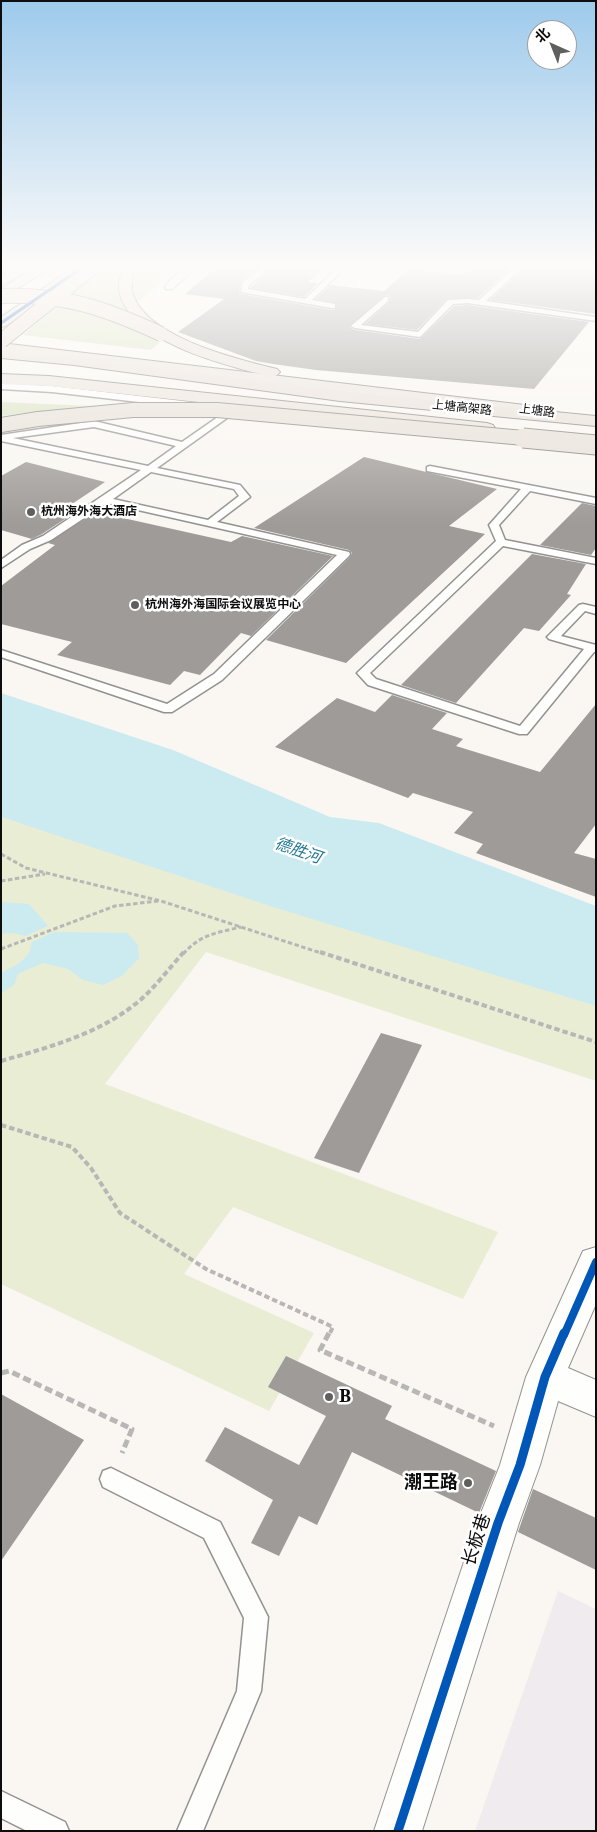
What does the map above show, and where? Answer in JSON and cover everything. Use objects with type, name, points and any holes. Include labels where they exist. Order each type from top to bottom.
[{"type":"highway","points":[[207,352],[276,374],[381,389],[596,410]]},
{"type":"highway","name":"上塘高架路","points":[[1,354],[74,361],[340,396],[596,421]]},
{"type":"highway","name":"上塘高架路","points":[[1,367],[342,406],[596,432]]},
{"type":"highway","points":[[1,424],[134,410],[217,410],[596,445]]},
{"type":"main road","name":"上塘路","points":[[48,352],[596,417]]},
{"type":"main road","name":"上塘路","points":[[1,379],[49,381],[239,406],[596,438]]},
{"type":"main road","points":[[454,424],[537,445]]},
{"type":"street","name":"长板巷","points":[[398,1831],[527,1440],[545,1377],[596,1262]]},
{"type":"street","points":[[545,1377],[596,1399]]},
{"type":"lane","points":[[1,386],[239,406],[596,451]]},
{"type":"lane","points":[[1,565],[26,547],[47,538],[106,500],[239,406]]},
{"type":"lane","points":[[1,437],[94,424],[185,445]]},
{"type":"lane","points":[[1,437],[148,470],[238,487],[245,497],[210,523]]},
{"type":"lane","points":[[430,469],[596,501]]},
{"type":"lane","points":[[501,542],[494,525],[528,488]]},
{"type":"lane","points":[[1,653],[168,709],[218,677],[345,554],[106,500]]},
{"type":"lane","points":[[501,542],[596,561]]},
{"type":"lane","points":[[501,542],[363,673],[372,682],[523,731],[593,648],[552,637],[583,607],[596,611]]},
{"type":"lane","points":[[111,1479],[212,1530],[256,1616],[249,1691],[190,1831]]},
{"type":"lane","points":[[1,1804],[56,1831]]},
{"type":"path","points":[[1,854],[26,868],[161,901],[596,1042]]},
{"type":"path","points":[[1,881],[49,873]]},
{"type":"path","points":[[1,948],[115,906],[161,901]]},
{"type":"path","points":[[1,1061],[57,1045],[106,1023],[135,1005],[191,945],[206,936],[241,926]]},
{"type":"path","points":[[1,1125],[72,1147],[91,1168],[120,1213],[206,1269],[333,1328],[320,1350],[527,1440]]},
{"type":"path","points":[[1,1373],[9,1371],[132,1429],[111,1479]]},
{"type":"shaded area","points":[[558,1591],[596,1609],[596,1831],[475,1831]]},
{"type":"green space","points":[[1,402],[92,406],[1,416]]},
{"type":"green space","points":[[1,817],[596,1006],[596,1081],[206,952],[105,1084],[498,1232],[463,1299],[233,1207],[184,1274],[314,1333],[269,1411],[1,1284]]},
{"type":"water","name":"德胜河","points":[[1,693],[173,750],[330,817],[379,823],[596,906],[596,1006],[270,906],[1,817]]},
{"type":"water","points":[[1,902],[29,904],[48,926],[26,936],[11,933],[1,934]]},
{"type":"water","points":[[54,932],[127,933],[138,945],[139,958],[123,975],[103,985],[83,980],[68,969],[43,963],[18,974],[14,985],[1,993],[1,973],[25,958],[32,942]]},
{"type":"building","points":[[233,352],[564,352],[534,389],[316,370],[256,361]]},
{"type":"building","points":[[364,457],[497,489],[449,526],[485,534],[346,663],[266,640],[352,553],[349,550],[254,528]]},
{"type":"building","name":"杭州海外海大酒店","points":[[26,462],[105,482],[69,506],[80,509],[32,539],[1,530],[1,476]]},
{"type":"building","points":[[582,503],[596,506],[596,548],[591,555],[540,545]]},
{"type":"building","name":"杭州海外海国际会议展览中心","points":[[96,512],[231,542],[242,536],[333,556],[251,636],[241,633],[200,675],[184,671],[170,685],[57,655],[72,642],[1,624],[1,586],[55,545],[48,543]]},
{"type":"building","points":[[532,554],[586,564],[567,594],[571,595],[539,631],[524,628],[456,703],[401,685]]},
{"type":"building","points":[[392,695],[447,713],[432,729],[463,739],[456,746],[540,772],[596,704],[596,824],[574,853],[596,859],[596,897],[476,853],[483,844],[454,833],[473,812],[413,793],[408,798],[275,747],[337,698],[375,712]]},
{"type":"building","points":[[381,1033],[422,1045],[359,1173],[314,1158]]},
{"type":"building","name":"潮王路","points":[[286,1356],[392,1406],[385,1419],[496,1471],[479,1513],[352,1452],[317,1525],[299,1516],[279,1556],[251,1543],[273,1500],[205,1461],[225,1427],[299,1465],[326,1416],[268,1387]]},
{"type":"building","points":[[1,1394],[84,1440],[1,1561]]},
{"type":"building","points":[[533,1489],[596,1518],[596,1570],[518,1532]]},
{"type":"cycle path","points":[[398,1831],[498,1523],[520,1465],[545,1377],[596,1262]]},
{"type":"place","name":"杭州海外海大酒店","points":[[31,512]]},
{"type":"place","name":"杭州海外海国际会议展览中心","points":[[135,605]]},
{"type":"place","name":"B","points":[[329,1397]]},
{"type":"place","name":"潮王路","points":[[468,1483]]}]
